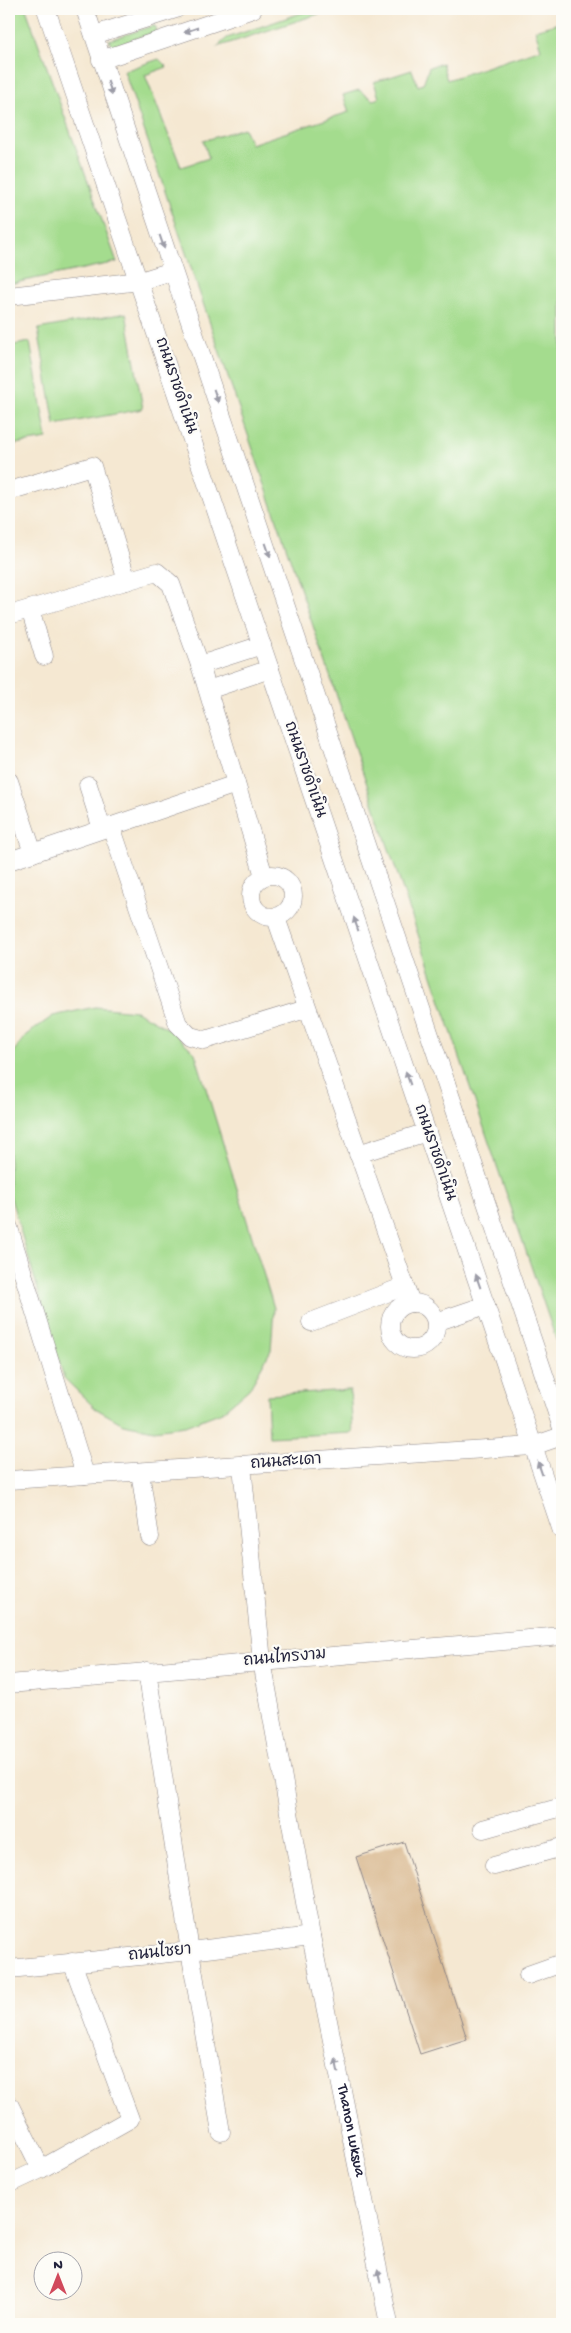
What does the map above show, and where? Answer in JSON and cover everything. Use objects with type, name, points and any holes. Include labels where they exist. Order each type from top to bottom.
[{"type":"street","name":"ถนนราชดำเนิน","points":[[46,9],[140,281],[562,1531]]},
{"type":"street","name":"ถนนราชดำเนิน","points":[[85,9],[562,1428]]},
{"type":"street","points":[[94,35],[176,9]]},
{"type":"street","points":[[101,60],[253,9]]},
{"type":"street","points":[[9,296],[140,281],[172,271]]},
{"type":"street","points":[[9,491],[92,466],[127,581]]},
{"type":"street","points":[[9,615],[157,572],[171,584],[208,690],[264,876]]},
{"type":"street","points":[[30,609],[44,656]]},
{"type":"street","points":[[200,665],[262,645]]},
{"type":"street","points":[[208,690],[270,669]]},
{"type":"street","points":[[9,781],[32,853]]},
{"type":"street","points":[[88,784],[107,828],[178,1024],[190,1036],[204,1040],[306,1009]]},
{"type":"street","points":[[9,861],[236,784]]},
{"type":"street","points":[[264,876],[278,876],[286,880],[294,892],[291,908],[276,918],[261,915],[252,903],[253,886],[264,876]]},
{"type":"street","points":[[276,918],[306,1009],[411,1303]]},
{"type":"street","points":[[358,1154],[427,1132]]},
{"type":"street","points":[[9,1228],[85,1475]]},
{"type":"street","points":[[311,1322],[405,1286]]},
{"type":"street","points":[[411,1303],[428,1308],[436,1322],[433,1338],[427,1344],[416,1349],[401,1346],[394,1340],[390,1325],[392,1315],[397,1309],[411,1303]]},
{"type":"street","points":[[436,1322],[486,1304]]},
{"type":"street","name":"ถนนสะเดา","points":[[9,1480],[532,1446],[562,1436]]},
{"type":"street","name":"Thanon Luksua","points":[[242,1466],[262,1660],[311,1936],[389,2324]]},
{"type":"street","points":[[140,1472],[150,1537]]},
{"type":"street","name":"ถนนไทรงาม","points":[[9,1684],[262,1660],[562,1636]]},
{"type":"street","points":[[147,1671],[190,1952],[221,2132]]},
{"type":"street","points":[[483,1830],[562,1807]]},
{"type":"street","points":[[494,1866],[562,1847]]},
{"type":"street","name":"ถนนไชยา","points":[[9,1969],[190,1952],[311,1936]]},
{"type":"street","points":[[9,2184],[130,2119],[72,1962]]},
{"type":"street","points":[[528,1976],[562,1963]]},
{"type":"street","points":[[9,2104],[40,2169]]},
{"type":"green space","points":[[9,9],[26,9],[117,262],[9,284]]},
{"type":"green space","points":[[313,9],[334,9],[217,47],[227,38]]},
{"type":"green space","points":[[562,22],[562,1357],[124,71],[159,59],[167,67],[145,75],[181,167],[209,158],[203,141],[244,128],[251,144],[349,112],[343,95],[359,90],[373,100],[379,98],[374,82],[412,70],[418,86],[423,84],[429,67],[442,63],[447,80],[541,49],[535,30]]},
{"type":"green space","points":[[155,26],[157,30],[155,32],[112,47],[109,40]]},
{"type":"green space","points":[[126,313],[143,409],[55,425],[38,329]]},
{"type":"green space","points":[[30,342],[47,439],[9,445],[9,346]]},
{"type":"green space","points":[[95,1007],[136,1011],[172,1031],[195,1053],[274,1308],[271,1350],[249,1389],[222,1412],[185,1426],[154,1430],[123,1424],[95,1408],[64,1378],[9,1192],[9,1058],[26,1035],[53,1016]]},
{"type":"green space","points":[[350,1390],[353,1433],[269,1437],[267,1395]]},
{"type":"building","points":[[404,1842],[467,2039],[420,2054],[356,1857]]}]
